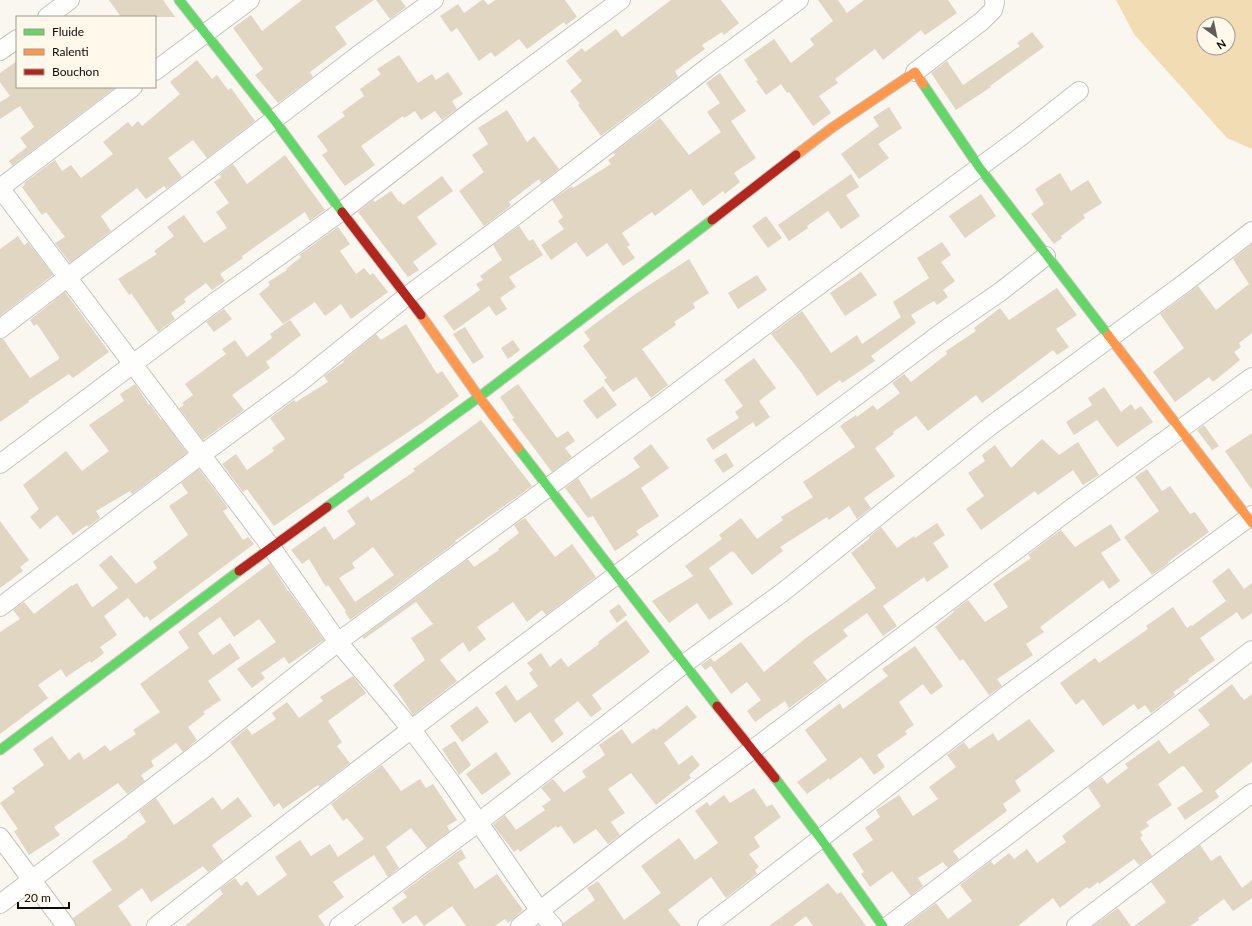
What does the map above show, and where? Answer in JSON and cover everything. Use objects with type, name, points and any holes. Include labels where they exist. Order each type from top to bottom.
[{"type":"street","points":[[47,16],[70,0]]},
{"type":"street","points":[[179,0],[275,121],[548,487],[618,575],[684,664],[821,839],[883,926]]},
{"type":"street","points":[[156,70],[250,0]]},
{"type":"street","points":[[0,329],[275,121],[366,50],[434,0]]},
{"type":"street","points":[[0,464],[218,300],[342,211],[470,112],[621,0]]},
{"type":"street","points":[[0,607],[299,383],[407,296],[515,216],[708,67],[800,0]]},
{"type":"street","points":[[0,750],[271,547],[479,396],[833,127],[915,72],[982,21],[993,10],[994,0]]},
{"type":"street","points":[[0,51],[16,40]]},
{"type":"street","points":[[707,926],[1011,692],[1251,519],[978,167],[915,72]]},
{"type":"street","points":[[132,88],[0,188],[271,547],[338,642],[412,730],[479,822],[540,911],[553,926]]},
{"type":"street","points":[[0,904],[202,750],[338,642],[664,402],[1079,91]]},
{"type":"street","points":[[338,926],[479,822],[684,664],[783,592],[990,427],[1186,282],[1252,231]]},
{"type":"street","points":[[156,926],[310,806],[945,330],[1000,292],[1046,256]]},
{"type":"street","points":[[520,926],[641,832],[1066,513],[1252,377]]},
{"type":"street","points":[[888,926],[1252,650]]},
{"type":"street","points":[[1076,926],[1252,793]]},
{"type":"street","points":[[0,837],[66,926]]},
{"type":"shaded area","points":[[1116,0],[1252,0],[1252,149],[1227,138],[1134,34]]},
{"type":"building","points":[[109,0],[163,0],[175,17],[156,16],[120,16]]},
{"type":"building","points":[[302,0],[374,0],[335,27],[347,44],[310,72],[313,77],[278,103],[255,75],[263,69],[233,28],[251,15],[262,31]]},
{"type":"building","points":[[376,0],[401,0],[406,7],[390,19]]},
{"type":"building","points":[[484,0],[488,5],[495,0],[565,0],[577,17],[566,25],[564,22],[527,49],[519,39],[495,57],[491,52],[479,61],[457,28],[451,32],[440,16],[458,4],[464,13]]},
{"type":"building","points":[[671,0],[721,0],[739,23],[724,35],[722,32],[702,45],[705,49],[675,71],[678,77],[601,136],[578,105],[580,104],[570,91],[582,81],[566,61],[582,48],[585,52],[616,29],[622,37]]},
{"type":"building","points":[[818,0],[838,0],[847,13],[864,0],[948,0],[957,13],[925,35],[921,30],[883,60],[875,49],[835,79],[838,83],[819,96],[831,113],[813,126],[789,92],[787,93],[781,84],[766,95],[756,81],[758,80],[744,60],[774,39],[791,63],[814,45],[810,39],[833,21]]},
{"type":"building","points":[[1032,32],[1044,47],[990,86],[991,87],[956,110],[931,73],[947,61],[963,85],[1020,46],[1017,43]]},
{"type":"building","points":[[399,55],[418,83],[432,74],[436,80],[448,72],[463,94],[452,101],[457,109],[442,120],[435,111],[421,120],[415,111],[404,118],[403,116],[361,146],[375,165],[345,186],[322,155],[328,151],[317,136],[345,116],[342,112],[364,96],[360,89],[381,74],[377,69]]},
{"type":"building","points":[[197,60],[212,79],[217,75],[228,90],[231,88],[255,121],[207,158],[193,140],[168,158],[182,177],[166,189],[164,186],[146,199],[137,188],[101,216],[111,231],[70,263],[55,243],[65,237],[46,212],[42,215],[22,187],[25,184],[24,183],[55,160],[62,171],[71,165],[81,178],[113,154],[103,142],[128,122],[132,127],[138,121],[142,126],[180,94],[170,82]]},
{"type":"building","points":[[16,62],[16,88],[115,88],[12,166],[9,161],[27,147],[20,138],[34,127],[20,106],[0,119],[0,102],[10,96],[0,82],[0,73]]},
{"type":"building","points":[[720,73],[746,111],[731,121],[756,158],[734,173],[740,182],[725,194],[723,191],[703,206],[691,189],[655,216],[652,212],[622,233],[630,245],[627,247],[635,258],[623,266],[607,243],[587,257],[576,242],[551,260],[541,245],[564,229],[558,221],[563,217],[552,200],[572,186],[573,188],[611,164],[608,160],[615,155],[613,153],[660,118],[689,155],[721,132],[707,112],[720,103],[706,83]]},
{"type":"building","points":[[889,107],[902,128],[878,144],[889,158],[859,179],[841,154],[879,126],[873,117]]},
{"type":"building","points":[[507,110],[527,142],[534,136],[559,169],[541,183],[539,179],[509,202],[511,205],[508,208],[484,226],[459,191],[484,172],[472,155],[488,144],[478,128]]},
{"type":"building","points":[[285,155],[325,210],[310,221],[305,212],[242,256],[243,258],[220,274],[225,281],[212,290],[206,283],[184,299],[186,302],[171,313],[175,319],[158,332],[131,293],[129,295],[118,279],[157,254],[154,251],[174,236],[167,227],[184,215],[204,243],[227,228],[216,212],[229,203],[214,182],[221,177],[219,175],[233,164],[247,184]]},
{"type":"building","points":[[1060,173],[1071,191],[1088,180],[1102,203],[1083,215],[1085,218],[1061,236],[1062,238],[1054,244],[1031,214],[1044,204],[1035,189]]},
{"type":"building","points":[[851,174],[859,187],[846,195],[860,216],[841,229],[828,211],[807,226],[808,228],[789,241],[778,225]]},
{"type":"building","points":[[442,176],[453,191],[417,217],[437,244],[413,262],[419,270],[408,277],[358,212],[373,200],[375,202],[391,191],[403,205]]},
{"type":"building","points":[[981,194],[996,216],[965,238],[949,216]]},
{"type":"building","points":[[766,216],[782,238],[768,248],[752,226]]},
{"type":"building","points":[[519,226],[529,241],[533,239],[543,255],[509,277],[516,287],[500,298],[507,309],[496,316],[489,306],[454,331],[443,316],[480,290],[476,284],[483,280],[480,276],[502,260],[493,245]]},
{"type":"building","points":[[338,227],[350,244],[340,251],[356,274],[364,268],[370,275],[373,273],[388,292],[351,319],[341,304],[325,316],[315,302],[283,324],[259,294],[270,285],[268,282],[287,270],[286,269],[301,257],[299,255]]},
{"type":"building","points":[[18,236],[24,245],[28,242],[53,275],[0,316],[0,249]]},
{"type":"building","points":[[942,242],[951,255],[941,262],[955,281],[943,290],[948,297],[937,305],[934,301],[911,315],[916,323],[871,356],[875,361],[842,383],[840,380],[817,396],[800,371],[771,334],[802,311],[831,353],[857,335],[862,344],[901,317],[893,302],[929,278],[917,258]]},
{"type":"building","points":[[1252,244],[1252,333],[1239,343],[1241,347],[1234,352],[1240,360],[1213,382],[1209,377],[1175,402],[1153,372],[1184,348],[1160,314],[1198,286],[1216,310],[1249,284],[1233,259]]},
{"type":"building","points":[[689,259],[709,293],[693,303],[695,308],[674,322],[676,325],[642,349],[668,385],[651,398],[636,377],[613,392],[604,380],[607,378],[583,346],[590,340],[584,332],[634,295]]},
{"type":"building","points":[[861,272],[877,295],[845,316],[830,293]]},
{"type":"building","points":[[757,275],[767,290],[738,309],[728,293]]},
{"type":"building","points":[[1057,288],[1077,315],[1056,329],[1069,347],[1057,355],[1053,350],[982,403],[976,395],[928,431],[916,416],[893,432],[894,434],[875,448],[895,476],[864,498],[871,508],[857,519],[849,506],[829,520],[827,517],[780,547],[783,551],[752,575],[732,551],[709,568],[733,604],[709,620],[697,603],[669,623],[652,601],[693,576],[685,566],[722,539],[719,535],[741,518],[757,539],[783,520],[781,517],[813,497],[803,482],[855,447],[840,426],[856,415],[857,417],[873,405],[877,410],[900,393],[892,383],[904,374],[911,382],[947,354],[946,351],[976,331],[974,328],[1000,308],[1009,320]]},
{"type":"building","points":[[65,292],[109,352],[73,378],[69,374],[28,401],[29,402],[0,422],[0,339],[3,339],[30,378],[59,359],[37,324],[34,326],[30,320]]},
{"type":"building","points":[[224,309],[232,319],[214,332],[206,322]]},
{"type":"building","points":[[290,320],[301,335],[266,362],[270,368],[232,395],[244,410],[203,440],[179,408],[184,405],[182,403],[193,395],[185,384],[226,354],[222,349],[235,340],[247,357],[272,338],[270,334]]},
{"type":"building","points":[[406,324],[437,374],[442,371],[459,396],[422,423],[343,475],[345,477],[274,526],[247,489],[243,492],[222,464],[236,454],[247,470],[274,451],[272,448],[285,439],[270,418],[294,400],[296,402],[328,382],[324,376],[344,362],[343,361],[376,334],[381,340]]},
{"type":"building","points":[[465,327],[484,357],[473,364],[453,334]]},
{"type":"building","points":[[513,340],[520,350],[508,359],[501,348]]},
{"type":"building","points":[[754,358],[776,388],[759,401],[770,417],[756,427],[753,422],[713,450],[706,439],[739,418],[735,412],[743,406],[724,380]]},
{"type":"building","points":[[135,384],[149,405],[150,404],[161,420],[162,419],[187,453],[132,494],[130,491],[96,511],[100,518],[88,527],[87,525],[73,535],[57,515],[40,529],[30,517],[39,509],[23,485],[66,451],[82,471],[109,451],[89,425],[124,401],[120,394]]},
{"type":"building","points":[[518,384],[557,438],[568,431],[575,441],[565,448],[572,457],[552,472],[512,419],[514,418],[500,397]]},
{"type":"building","points":[[603,386],[617,405],[597,419],[583,401]]},
{"type":"building","points":[[1104,387],[1121,412],[1131,404],[1135,410],[1141,406],[1153,422],[1117,447],[1097,420],[1074,435],[1066,422],[1092,405],[1088,398]]},
{"type":"building","points":[[481,420],[532,486],[455,541],[456,542],[350,620],[345,612],[346,611],[328,585],[326,587],[309,559],[302,564],[291,550],[325,526],[334,540],[356,524],[347,511],[368,496],[371,501],[415,471],[413,469]],"holes":[[[373,547],[394,575],[355,602],[339,578],[355,568],[352,563]]]},
{"type":"building","points":[[1204,425],[1219,446],[1212,450],[1197,430]]},
{"type":"building","points":[[1252,433],[1252,490],[1225,451]]},
{"type":"building","points":[[1042,439],[1059,455],[1078,442],[1099,475],[1083,485],[1073,470],[1038,495],[1035,491],[981,530],[966,509],[984,496],[968,473],[985,461],[982,455],[995,445],[1011,468]]},
{"type":"building","points":[[651,444],[669,468],[641,488],[659,516],[636,531],[639,535],[615,551],[593,516],[588,518],[565,488],[578,478],[591,499],[640,467],[633,458]]},
{"type":"building","points":[[726,453],[734,466],[723,473],[714,460]]},
{"type":"building","points":[[199,469],[228,508],[223,511],[243,540],[248,537],[254,544],[150,621],[147,616],[144,618],[128,598],[104,616],[117,635],[100,647],[104,653],[91,663],[90,661],[66,677],[61,669],[38,685],[48,698],[0,734],[0,632],[20,619],[13,610],[24,602],[34,614],[72,585],[77,583],[93,607],[118,588],[99,565],[111,555],[136,584],[157,568],[153,562],[188,535],[169,506],[188,493],[181,483]]},
{"type":"building","points":[[1147,469],[1162,491],[1170,486],[1190,514],[1195,512],[1209,532],[1152,575],[1124,537],[1159,511],[1135,477]]},
{"type":"building","points":[[525,518],[555,557],[572,544],[596,577],[546,615],[542,610],[527,622],[513,602],[477,627],[486,639],[469,652],[463,642],[440,660],[457,681],[413,715],[393,685],[425,660],[411,638],[433,624],[416,602],[364,639],[362,637],[468,559],[474,567],[499,550],[498,549],[519,533],[514,525]]},
{"type":"building","points":[[0,521],[29,560],[20,567],[23,571],[0,588]]},
{"type":"building","points":[[937,523],[945,535],[933,543],[949,567],[927,582],[924,577],[883,606],[897,626],[883,636],[867,613],[843,630],[848,636],[813,662],[827,680],[789,708],[785,701],[755,722],[747,711],[761,700],[747,682],[731,694],[711,666],[705,670],[701,665],[711,658],[714,662],[741,642],[764,672],[806,638],[876,588],[851,553],[870,538],[869,537],[881,527],[897,548]]},
{"type":"building","points":[[1111,524],[1121,540],[1101,553],[1120,581],[1109,589],[1103,580],[1040,627],[1044,632],[1026,644],[1033,655],[997,679],[1002,686],[989,695],[963,659],[960,661],[935,627],[968,600],[985,622],[1008,607],[993,584],[1031,558],[1028,555],[1061,530],[1075,547]]},
{"type":"building","points":[[270,563],[288,591],[324,640],[289,664],[284,657],[261,673],[265,678],[252,688],[237,669],[276,642],[259,619],[234,637],[220,617],[198,633],[213,655],[230,643],[240,658],[208,681],[221,700],[203,712],[205,714],[188,727],[197,740],[183,752],[176,743],[151,761],[154,766],[141,775],[145,781],[127,794],[118,783],[54,827],[60,835],[29,855],[14,831],[18,829],[0,803],[15,792],[12,788],[44,765],[33,749],[52,736],[69,760],[79,752],[84,760],[105,745],[110,751],[136,734],[133,730],[160,712],[140,684],[189,648],[178,632]]},
{"type":"building","points":[[1229,568],[1244,589],[1252,583],[1252,613],[1242,620],[1237,612],[1200,638],[1215,660],[1188,679],[1189,681],[1173,692],[1175,695],[1151,713],[1145,705],[1138,710],[1134,704],[1103,726],[1083,699],[1076,705],[1060,683],[1095,658],[1099,663],[1148,629],[1146,626],[1173,607],[1187,628],[1191,625],[1192,626],[1226,601],[1212,581]]},
{"type":"building","points":[[619,604],[627,615],[617,623],[609,611]]},
{"type":"building","points":[[626,620],[650,652],[592,695],[602,709],[591,717],[578,701],[554,720],[564,734],[552,743],[530,712],[515,723],[495,693],[506,685],[517,701],[538,686],[529,673],[533,670],[527,663],[541,653],[550,667],[561,658],[568,667],[599,644],[598,642]]},
{"type":"building","points":[[915,646],[943,686],[931,695],[923,684],[899,702],[914,725],[905,731],[907,734],[877,755],[885,767],[874,775],[861,757],[830,780],[829,778],[807,794],[797,782],[827,760],[805,730],[840,703],[843,709],[888,676],[882,669]]},
{"type":"building","points":[[353,676],[366,693],[328,721],[342,742],[337,746],[350,763],[319,787],[318,785],[283,809],[279,803],[274,807],[230,742],[247,728],[252,735],[276,719],[272,713],[287,702],[299,718],[323,701],[320,697]]},
{"type":"building","points":[[1232,684],[1244,700],[1252,694],[1252,762],[1215,791],[1219,797],[1185,820],[1177,808],[1203,791],[1184,766],[1158,784],[1172,805],[1146,822],[1149,826],[1140,832],[1143,835],[1140,838],[1152,856],[1139,865],[1134,859],[1099,884],[1098,882],[1089,889],[1087,887],[1060,908],[1053,898],[1018,926],[905,926],[936,903],[948,919],[972,901],[960,885],[991,861],[994,865],[1009,853],[1014,859],[1027,849],[1037,863],[1066,842],[1062,836],[1101,806],[1088,787],[1102,777],[1107,784],[1128,768],[1125,764],[1159,740],[1169,754],[1210,725],[1198,710]]},
{"type":"building","points":[[687,705],[697,717],[664,743],[679,765],[692,755],[700,765],[689,775],[691,778],[656,805],[631,773],[608,789],[625,813],[611,822],[620,835],[608,844],[596,829],[574,844],[561,826],[557,828],[556,826],[520,852],[518,849],[514,852],[493,825],[505,815],[516,830],[545,810],[542,806],[551,800],[541,788],[553,779],[564,792],[586,777],[582,771],[605,755],[599,745],[622,729],[632,744],[654,728],[656,730]]},
{"type":"building","points":[[477,706],[489,722],[462,742],[450,726]]},
{"type":"building","points":[[1029,719],[1055,751],[1015,781],[1021,791],[1003,804],[1007,811],[953,851],[959,859],[948,868],[943,862],[918,878],[923,886],[911,896],[892,871],[870,887],[861,874],[864,872],[852,854],[873,840],[865,828],[880,817],[876,810],[899,795],[913,816],[938,799],[929,787],[956,767],[947,755],[964,742],[969,749],[993,733],[998,741]]},
{"type":"building","points":[[455,741],[471,765],[459,775],[442,749]]},
{"type":"building","points":[[496,752],[511,774],[482,795],[466,774]]},
{"type":"building","points":[[382,765],[401,791],[420,779],[426,788],[433,784],[457,820],[447,826],[450,831],[427,848],[411,828],[386,847],[399,868],[388,877],[374,855],[333,882],[344,897],[318,916],[325,926],[185,926],[223,894],[220,889],[235,878],[241,886],[247,881],[258,896],[287,875],[275,857],[300,840],[311,856],[330,844],[338,857],[364,839],[347,818],[343,821],[331,804]]},
{"type":"building","points":[[754,788],[767,807],[772,804],[781,817],[754,837],[760,847],[749,854],[759,867],[755,870],[757,874],[726,898],[711,877],[668,910],[681,926],[563,926],[563,923],[595,900],[587,888],[598,881],[624,920],[661,893],[641,866],[679,838],[695,860],[718,843],[695,811],[707,802],[710,806],[724,795],[730,803]]},
{"type":"building","points":[[213,797],[222,810],[238,797],[252,816],[212,845],[223,861],[208,872],[203,866],[151,902],[142,888],[118,906],[132,926],[76,926],[73,918],[112,890],[92,861],[128,837],[127,836],[146,822],[139,811],[156,798],[174,825]]},
{"type":"building","points":[[1200,845],[1211,861],[1220,855],[1242,888],[1252,880],[1252,898],[1233,911],[1224,899],[1198,918],[1199,920],[1190,926],[1134,926],[1166,902],[1151,882]]},
{"type":"building","points":[[461,849],[466,858],[458,863],[475,889],[497,874],[523,910],[508,923],[505,919],[495,926],[466,926],[452,906],[424,926],[416,915],[403,924],[392,908],[407,897],[403,892]]},
{"type":"building","points":[[828,883],[837,894],[841,892],[866,926],[813,926],[806,916],[793,926],[769,926]]},
{"type":"building","points":[[1118,908],[1131,926],[1093,926]]},
{"type":"traffic: fast","points":[[179,0],[275,121],[342,212]]},
{"type":"traffic: fast","points":[[923,84],[979,167],[1108,335]]},
{"type":"traffic: fast","points":[[327,507],[479,397],[712,220]]},
{"type":"traffic: fast","points":[[518,448],[717,706]]},
{"type":"traffic: fast","points":[[0,750],[239,571]]},
{"type":"traffic: fast","points":[[775,778],[821,839],[883,926]]},
{"type":"traffic: slow","points":[[796,155],[833,127],[915,72],[923,84]]},
{"type":"traffic: slow","points":[[421,315],[479,397],[518,448]]},
{"type":"traffic: slow","points":[[1108,335],[1252,523]]},
{"type":"traffic: jam","points":[[712,220],[796,155]]},
{"type":"traffic: jam","points":[[342,212],[421,315]]},
{"type":"traffic: jam","points":[[239,571],[327,507]]},
{"type":"traffic: jam","points":[[717,706],[775,778]]}]
